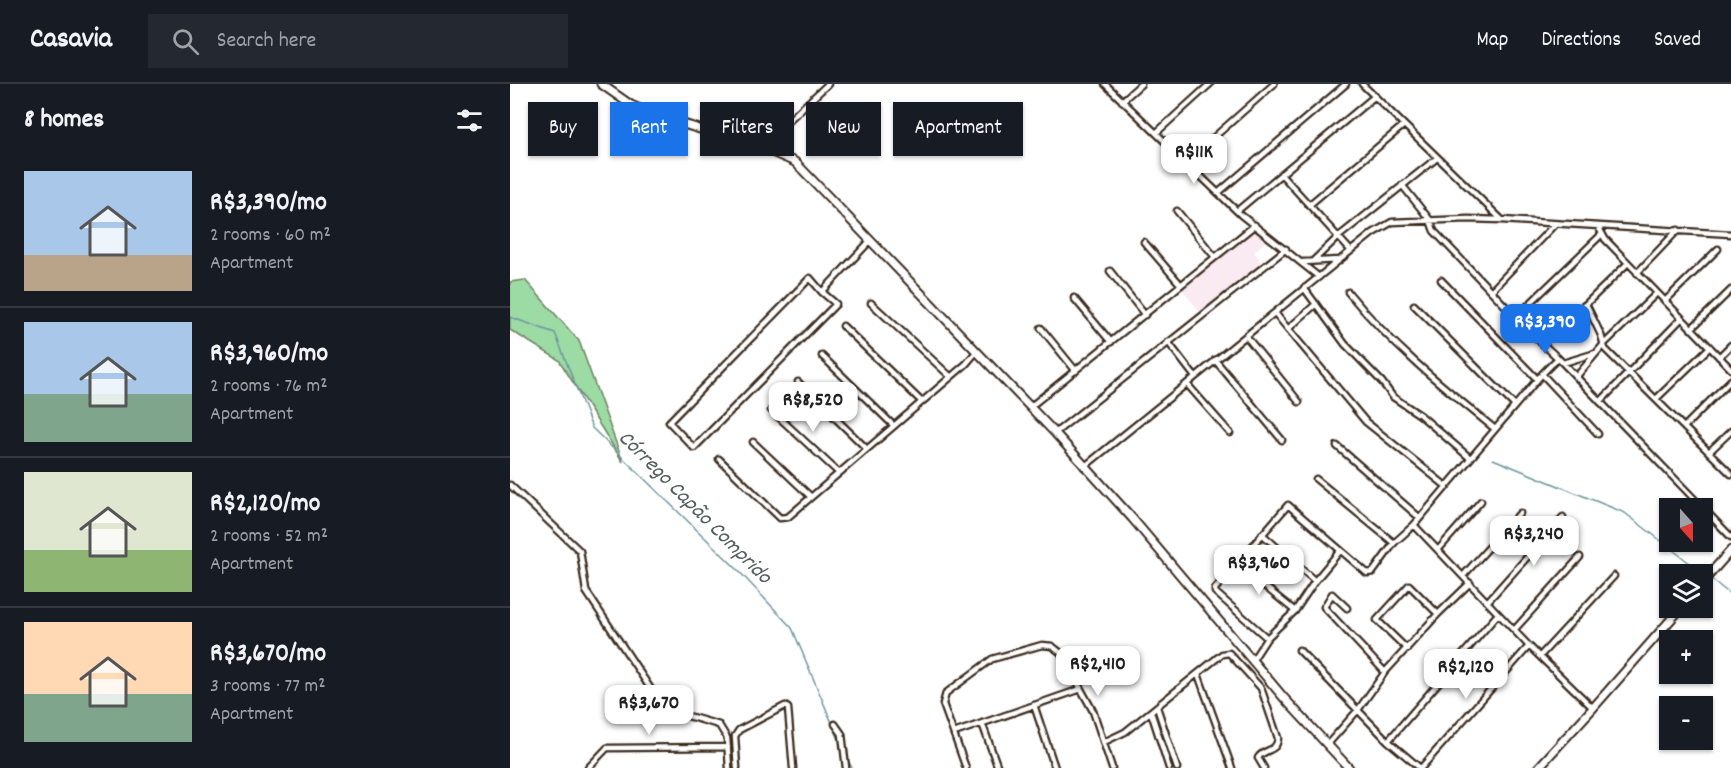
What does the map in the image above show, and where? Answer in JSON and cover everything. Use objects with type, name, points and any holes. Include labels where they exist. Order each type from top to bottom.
[{"type":"street","points":[[601,84],[631,105],[654,115],[700,129]]},
{"type":"street","points":[[794,115],[828,84]]},
{"type":"street","points":[[1105,84],[1237,211],[1319,277]]},
{"type":"street","points":[[1122,101],[1142,84]]},
{"type":"street","points":[[1156,133],[1210,84]]},
{"type":"street","points":[[1186,162],[1274,84]]},
{"type":"street","points":[[1218,193],[1346,84]]},
{"type":"street","points":[[1362,84],[1502,220]]},
{"type":"street","points":[[1237,211],[1374,96]]},
{"type":"street","points":[[1309,205],[1404,125]]},
{"type":"street","points":[[781,156],[795,162],[1055,433],[1132,518],[1252,661],[1348,768]]},
{"type":"street","points":[[1313,261],[1338,237],[1437,158]]},
{"type":"street","points":[[1281,174],[1352,251]]},
{"type":"street","points":[[1402,185],[1430,220],[1434,231],[1731,537]]},
{"type":"street","points":[[1177,212],[1215,257]]},
{"type":"street","points":[[1084,467],[1372,233],[1392,222],[1502,220],[1731,234]]},
{"type":"street","points":[[1491,291],[1555,224]]},
{"type":"street","points":[[1030,407],[1255,225]]},
{"type":"street","points":[[1598,226],[1602,234],[1637,273],[1731,369]]},
{"type":"street","points":[[1637,273],[1678,230]]},
{"type":"street","points":[[1516,317],[1602,234]]},
{"type":"street","points":[[822,292],[871,240]]},
{"type":"street","points":[[1144,242],[1181,285]]},
{"type":"street","points":[[1055,433],[1286,249]]},
{"type":"street","points":[[1665,301],[1718,249]]},
{"type":"street","points":[[1303,262],[1340,260]]},
{"type":"street","points":[[1531,333],[1571,315],[1586,304],[1628,263]]},
{"type":"street","points":[[1110,271],[1144,315]]},
{"type":"street","points":[[810,278],[822,292],[836,304],[694,448],[669,422],[810,278]]},
{"type":"street","points":[[1441,280],[1537,379]]},
{"type":"street","points":[[1304,288],[1345,344],[1382,381],[1393,397],[1420,415],[1470,458]]},
{"type":"street","points":[[1691,329],[1731,290]]},
{"type":"street","points":[[1348,292],[1410,360],[1495,429]]},
{"type":"street","points":[[1575,377],[1604,344],[1657,293]]},
{"type":"street","points":[[1074,298],[1111,342]]},
{"type":"street","points":[[871,303],[951,377]]},
{"type":"street","points":[[1288,329],[1316,304]]},
{"type":"street","points":[[1586,304],[1605,349],[1731,474]]},
{"type":"street","points":[[1414,305],[1515,406]]},
{"type":"street","points":[[1275,313],[1366,422],[1446,486]]},
{"type":"street","points":[[1600,402],[1681,319]]},
{"type":"street","points":[[843,326],[922,402]]},
{"type":"street","points":[[1041,328],[1076,371]]},
{"type":"street","points":[[1246,336],[1299,402]]},
{"type":"street","points":[[1168,342],[1195,377]]},
{"type":"street","points":[[1719,357],[1731,345]]},
{"type":"street","points":[[1656,399],[1710,347]]},
{"type":"street","points":[[719,459],[780,518],[788,518],[966,364],[977,351]]},
{"type":"street","points":[[1563,363],[1596,353]]},
{"type":"street","points":[[822,356],[894,426]]},
{"type":"street","points":[[1267,638],[1215,592],[1215,589],[1288,505],[1340,551],[1367,573],[1371,573],[1394,543],[1414,525],[1537,379],[1558,358]]},
{"type":"street","points":[[1215,360],[1282,440]]},
{"type":"street","points":[[1542,374],[1598,434]]},
{"type":"street","points":[[1684,427],[1731,380]]},
{"type":"street","points":[[798,382],[867,449]]},
{"type":"street","points":[[1187,384],[1230,433]]},
{"type":"street","points":[[771,410],[839,473]]},
{"type":"street","points":[[1709,452],[1731,431]]},
{"type":"street","points":[[753,442],[811,497]]},
{"type":"street","points":[[1337,446],[1420,518]]},
{"type":"street","points":[[1316,478],[1394,543]]},
{"type":"street","points":[[510,485],[580,551],[586,591],[664,709],[719,725],[727,738],[729,768]]},
{"type":"street","points":[[1438,550],[1481,501]]},
{"type":"street","points":[[1463,576],[1520,513]]},
{"type":"street","points":[[1488,601],[1563,517]]},
{"type":"street","points":[[1414,525],[1529,646],[1593,708]]},
{"type":"street","points":[[1262,534],[1315,581]]},
{"type":"street","points":[[1713,570],[1731,550]]},
{"type":"street","points":[[1252,661],[1267,638],[1295,611],[1315,581],[1340,551]]},
{"type":"street","points":[[1515,629],[1580,556]]},
{"type":"street","points":[[1237,564],[1295,611]]},
{"type":"street","points":[[1540,656],[1614,576]]},
{"type":"street","points":[[1327,745],[1358,710],[1385,672],[1470,583]]},
{"type":"street","points":[[1407,649],[1377,621],[1409,585],[1438,614]]},
{"type":"street","points":[[1347,608],[1332,594],[1324,607],[1385,672]]},
{"type":"street","points":[[1388,741],[1498,614]]},
{"type":"street","points":[[1538,768],[1672,618]]},
{"type":"street","points":[[966,768],[943,704],[946,693],[992,659],[1042,645],[1052,646],[1060,653],[1081,689],[1093,711],[1112,768]]},
{"type":"street","points":[[1299,650],[1388,741],[1420,768],[1529,646]]},
{"type":"street","points":[[1104,742],[1125,732],[1222,654],[1229,653],[1261,688],[1278,738],[1273,750],[1258,758],[1264,768]]},
{"type":"street","points":[[1198,674],[1232,768]]},
{"type":"street","points":[[954,733],[1081,689]]},
{"type":"street","points":[[1034,705],[1055,768]]},
{"type":"street","points":[[737,768],[735,736],[739,730],[785,706],[788,708],[793,768]]},
{"type":"street","points":[[1157,707],[1177,768]]},
{"type":"street","points":[[1150,712],[1169,768]]},
{"type":"street","points":[[982,723],[998,768]]},
{"type":"street","points":[[835,724],[842,734],[846,768]]},
{"type":"street","points":[[588,768],[607,748],[728,747]]},
{"type":"shaded area","points":[[1255,229],[1268,239],[1254,252],[1261,262],[1200,312],[1182,289]]},
{"type":"green space","points":[[525,280],[579,341],[623,462],[559,360],[510,330],[510,282]]},
{"type":"waterway","name":"Córrego Capão Comprido","points":[[510,317],[555,333],[592,428],[735,567],[792,628],[840,742]]},
{"type":"waterway","points":[[1493,459],[1625,513],[1691,564]]},
{"type":"waterway","points":[[1713,581],[1731,595]]},
{"type":"waterway","name":"Córrego Capão Comprido","points":[[849,762],[852,768]]}]
